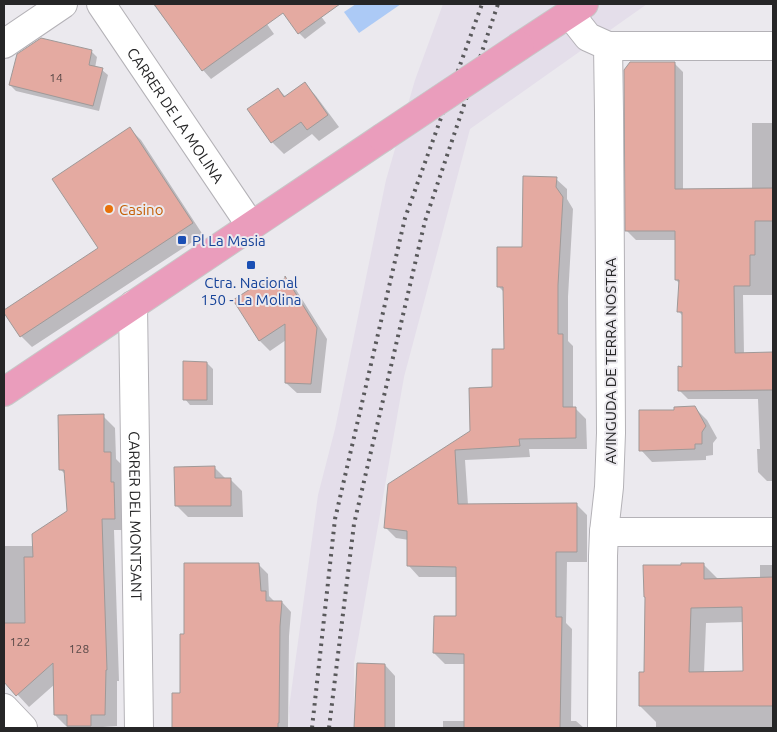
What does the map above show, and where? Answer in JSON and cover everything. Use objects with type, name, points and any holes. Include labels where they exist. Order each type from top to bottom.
[{"type":"main road","points":[[6,385],[133,305],[577,9]]},
{"type":"street","points":[[4,44],[63,4]]},
{"type":"street","name":"CARRER DE LA MOLINA","points":[[101,4],[251,226]]},
{"type":"street","points":[[577,9],[588,37],[608,46],[773,46]]},
{"type":"street","name":"AVINGUDA DE TERRA NOSTRA","points":[[602,728],[603,556],[609,486],[610,433],[608,46]]},
{"type":"street","name":"CARRER DEL MONTSANT","points":[[133,305],[139,728]]},
{"type":"street","points":[[604,532],[773,532]]},
{"type":"street","points":[[4,708],[23,728]]},
{"type":"shaded area","points":[[443,4],[647,4],[470,129],[404,377],[354,663],[354,728],[290,728],[289,708],[318,495],[335,429],[386,180],[415,80]]},
{"type":"water","points":[[356,4],[401,4],[359,33],[344,12]]},
{"type":"building","points":[[154,4],[340,4],[298,34],[283,13],[202,71]]},
{"type":"building","points":[[41,38],[92,50],[89,65],[103,68],[93,106],[9,85],[17,54]]},
{"type":"building","points":[[630,62],[675,62],[675,189],[773,188],[773,221],[755,221],[755,255],[750,255],[750,286],[734,286],[735,353],[773,352],[773,390],[678,391],[678,366],[682,367],[682,312],[677,312],[679,280],[675,280],[675,231],[625,231],[624,70]]},
{"type":"building","points":[[305,82],[328,115],[307,130],[301,122],[271,143],[247,109],[278,88],[284,97]]},
{"type":"building","points":[[130,127],[193,223],[20,337],[4,313],[4,310],[98,248],[52,179]]},
{"type":"building","points":[[523,176],[557,177],[556,187],[563,197],[558,285],[558,334],[563,334],[563,407],[576,407],[576,438],[519,439],[520,446],[455,450],[458,504],[577,503],[577,552],[556,552],[556,617],[562,617],[560,728],[464,728],[464,654],[433,653],[434,616],[456,616],[456,567],[407,566],[407,531],[384,528],[388,484],[470,431],[469,388],[492,387],[492,349],[504,349],[503,287],[497,287],[497,247],[522,247]]},
{"type":"building","points":[[285,276],[317,328],[311,384],[285,383],[285,324],[259,341],[233,300],[258,284],[274,285],[285,278]]},
{"type":"building","points":[[183,361],[207,362],[207,400],[183,400]]},
{"type":"building","points":[[695,406],[706,426],[702,432],[702,444],[695,444],[695,449],[639,451],[639,410],[674,410],[674,407]]},
{"type":"building","points":[[104,414],[104,452],[111,452],[111,482],[114,482],[115,519],[102,519],[107,670],[105,715],[91,715],[91,726],[67,726],[67,715],[54,715],[53,663],[16,696],[4,682],[4,623],[25,623],[24,557],[33,557],[32,534],[67,511],[64,470],[59,470],[58,415]]},
{"type":"building","points":[[215,466],[215,478],[231,478],[231,506],[175,506],[174,467]]},
{"type":"building","points":[[184,563],[259,563],[261,591],[266,591],[266,601],[282,601],[278,728],[172,728],[172,693],[180,693],[180,634],[184,634]]},
{"type":"building","points":[[681,563],[704,563],[704,579],[773,577],[773,706],[639,706],[639,672],[644,672],[645,597],[643,565],[681,565]],"holes":[[[742,607],[743,671],[689,672],[691,608]]]},
{"type":"building","points":[[357,663],[385,664],[385,728],[354,728]]},
{"type":"railway","points":[[312,728],[335,519],[405,218],[482,4]]},
{"type":"railway","points":[[329,728],[354,524],[425,221],[498,4]]},
{"type":"place","name":"Casino","points":[[109,209]]},
{"type":"place","name":"Pl La Masia","points":[[182,240]]},
{"type":"place","name":"Ctra. Nacional 150 - La Molina","points":[[251,265]]}]
